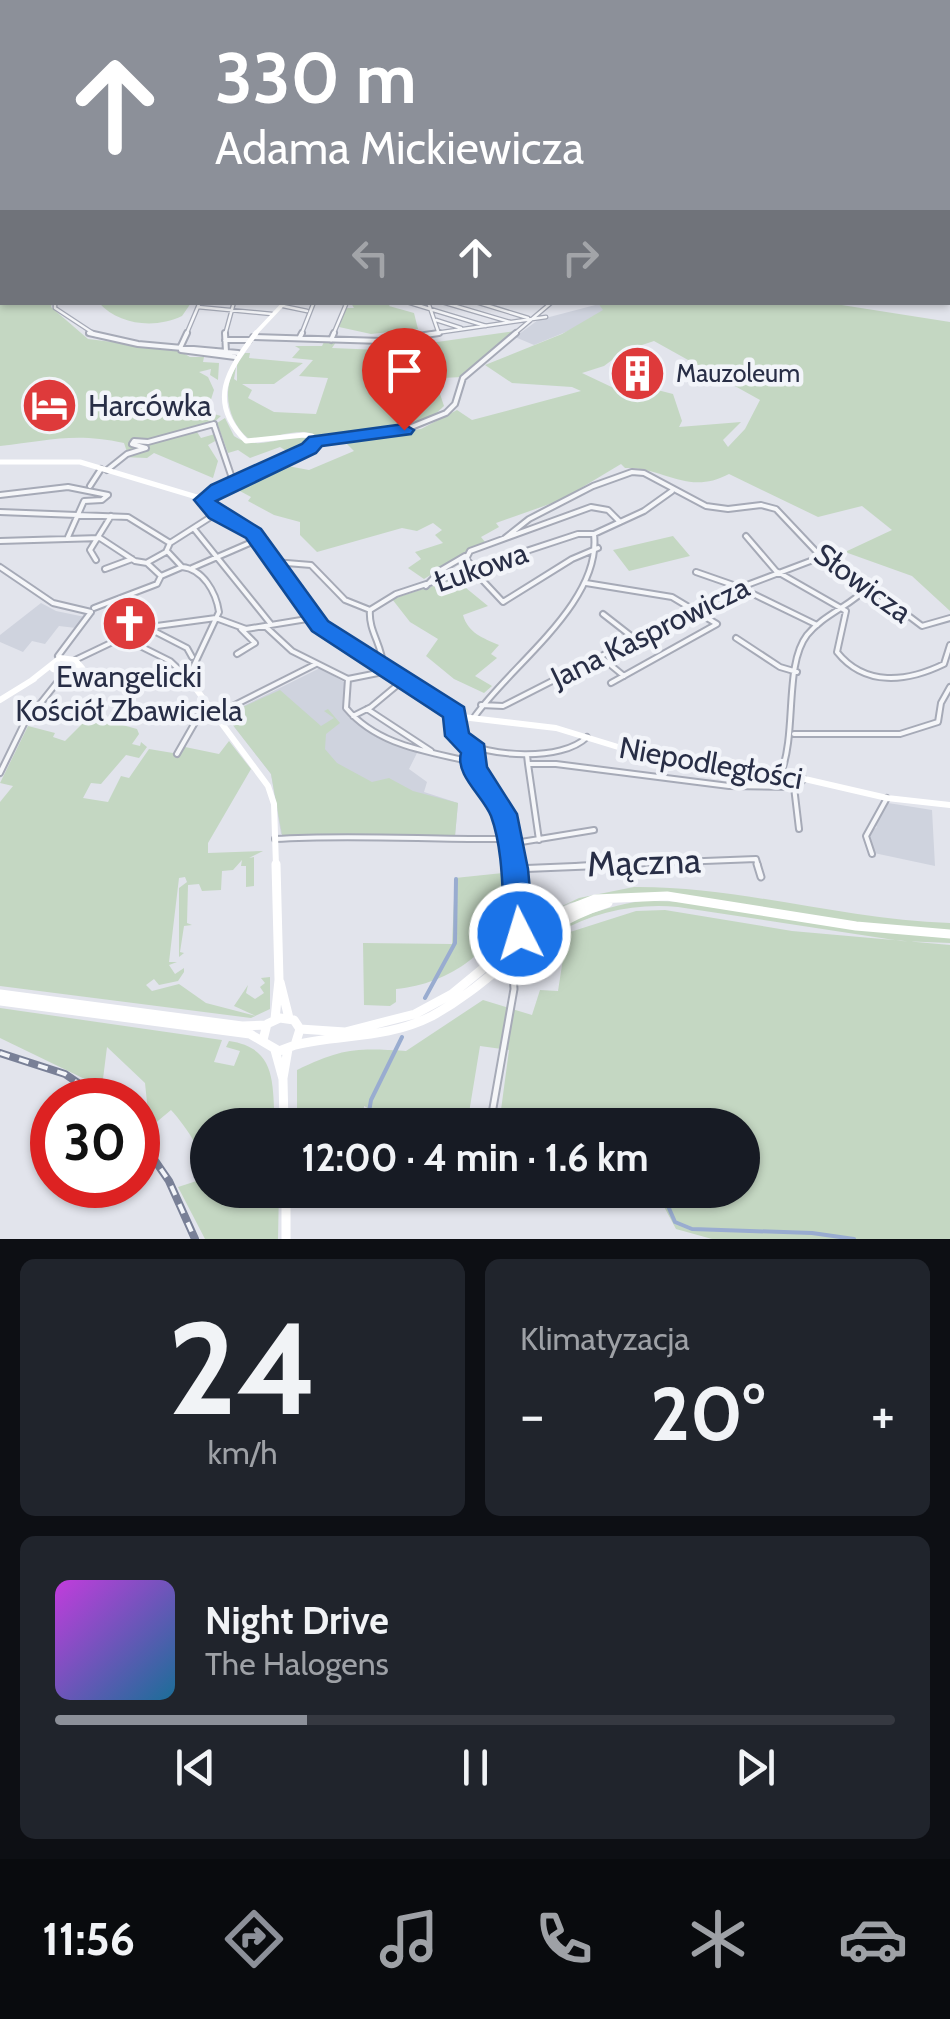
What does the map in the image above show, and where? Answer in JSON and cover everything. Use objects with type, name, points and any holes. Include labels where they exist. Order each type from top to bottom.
[{"type":"street","points":[[54,305],[93,335],[180,348],[188,354],[232,355],[282,305]]},
{"type":"street","points":[[180,348],[199,305],[233,305],[274,314]]},
{"type":"street","points":[[233,305],[225,340],[232,355],[226,384],[228,414],[246,440],[272,442],[301,434],[316,441],[390,433],[431,420],[452,408],[463,378],[550,305]]},
{"type":"street","points":[[286,305],[307,311]]},
{"type":"street","points":[[300,337],[312,305]]},
{"type":"street","points":[[331,340],[346,305]]},
{"type":"street","points":[[416,305],[486,326]]},
{"type":"street","points":[[429,305],[438,334]]},
{"type":"street","points":[[452,305],[511,322]]},
{"type":"street","points":[[485,305],[532,320]]},
{"type":"street","points":[[225,340],[300,337],[382,341],[546,317]]},
{"type":"street","points":[[434,319],[465,329]]},
{"type":"street","points":[[90,486],[104,469],[127,454],[146,448],[133,444],[134,440],[148,442],[214,424],[228,414]]},
{"type":"street","points":[[214,424],[234,481]]},
{"type":"street","points":[[204,500],[316,441]]},
{"type":"street","points":[[0,462],[67,460],[204,500],[216,514],[254,534],[313,618],[241,628],[219,620],[148,628],[64,664],[0,700]]},
{"type":"street","points":[[505,538],[529,519],[608,480],[644,472],[672,491]]},
{"type":"street","points":[[0,496],[47,486],[90,486],[108,497],[84,501],[68,537]]},
{"type":"street","name":"Łukowa","points":[[370,610],[396,594],[578,534],[594,534],[672,491]]},
{"type":"street","name":"Słowicza","points":[[672,491],[718,508],[761,505],[776,509],[836,570],[869,586],[922,626],[950,618]]},
{"type":"street","points":[[426,586],[441,570],[466,556],[591,508],[608,510],[620,522]]},
{"type":"street","points":[[0,512],[136,519],[170,543]]},
{"type":"street","points":[[146,563],[216,514]]},
{"type":"street","points":[[96,560],[90,550],[111,516]]},
{"type":"street","points":[[195,530],[260,606],[268,626],[292,651],[348,678],[386,669],[370,632],[370,610],[350,604],[330,584],[324,571],[292,560],[274,562]]},
{"type":"street","points":[[473,719],[586,583],[598,548],[594,534]]},
{"type":"street","points":[[746,536],[780,572],[844,610]]},
{"type":"street","points":[[0,541],[100,538],[132,559],[146,563],[161,576]]},
{"type":"street","points":[[192,568],[252,542]]},
{"type":"street","points":[[466,556],[504,602],[531,590],[566,559],[598,548]]},
{"type":"street","points":[[166,552],[201,575],[214,592],[219,620],[188,678]]},
{"type":"street","name":"Jana Kasprowicza","points":[[481,705],[503,706],[526,691],[602,658],[739,587],[821,557]]},
{"type":"street","points":[[106,569],[132,559]]},
{"type":"street","points":[[2,571],[53,603],[90,611],[157,584],[161,576],[182,566]]},
{"type":"street","points":[[696,572],[739,587],[816,625]]},
{"type":"street","points":[[586,583],[663,595],[717,624],[611,683]]},
{"type":"street","points":[[781,773],[793,749],[801,644],[816,625],[858,601],[869,586]]},
{"type":"street","points":[[844,610],[838,652],[854,669],[880,678],[904,679],[947,666],[950,645]]},
{"type":"street","points":[[0,773],[24,724],[52,690],[90,611]]},
{"type":"street","points":[[603,614],[637,640]]},
{"type":"street","name":"Niepodległości","points":[[313,618],[324,630],[402,681],[455,713],[473,719],[542,726],[654,758],[711,759],[887,798],[950,805]]},
{"type":"street","points":[[148,628],[186,648],[192,657]]},
{"type":"street","points":[[237,654],[255,644],[241,628]]},
{"type":"street","points":[[123,638],[170,661],[196,686],[268,786],[274,804],[279,980],[271,1022],[263,1040]]},
{"type":"street","points":[[736,638],[780,668],[796,672]]},
{"type":"street","points":[[602,658],[624,676]]},
{"type":"street","points":[[64,664],[95,671],[188,678]]},
{"type":"street","points":[[217,714],[316,664]]},
{"type":"street","points":[[348,678],[346,708],[380,735],[472,762],[504,814],[520,934]]},
{"type":"street","points":[[352,716],[368,709],[402,681]]},
{"type":"street","points":[[938,722],[941,703],[950,687]]},
{"type":"street","points":[[177,754],[207,701]]},
{"type":"street","points":[[368,709],[430,751]]},
{"type":"street","points":[[455,713],[459,740],[475,751],[526,755],[584,740]]},
{"type":"street","points":[[794,734],[900,734],[938,722],[950,723]]},
{"type":"street","points":[[472,762],[475,751]]},
{"type":"street","points":[[526,755],[539,840]]},
{"type":"street","points":[[528,764],[556,764],[729,786],[794,786],[804,779]]},
{"type":"street","points":[[794,786],[799,829]]},
{"type":"street","points":[[872,854],[866,836],[887,798]]},
{"type":"street","points":[[275,839],[322,836],[508,841],[594,830]]},
{"type":"street","name":"Mączna","points":[[514,869],[756,859],[761,877]]},
{"type":"street","points":[[279,980],[290,1018],[300,1030],[353,1031],[412,1015],[459,989],[520,934],[580,902],[634,898],[693,900],[886,930],[950,934]]},
{"type":"street","points":[[275,1050],[372,1036],[428,1018],[465,994],[509,954],[561,918],[589,907],[634,898]]},
{"type":"street","points":[[493,1108],[516,976],[509,954]]},
{"type":"street","points":[[0,998],[242,1026],[290,1018]]},
{"type":"street","points":[[0,998],[250,1034],[275,1050],[283,1108]]},
{"type":"street","points":[[282,1079],[300,1030]]},
{"type":"street","points":[[286,1208],[286,1239]]},
{"type":"shaded area","points":[[595,305],[619,310],[534,345],[515,337],[538,320]]},
{"type":"shaded area","points":[[41,603],[56,611],[85,617],[76,628],[59,626],[45,644],[32,641],[23,652],[0,642],[0,635]]},
{"type":"shaded area","points":[[320,668],[344,682],[348,692],[345,708],[351,719],[378,738],[418,751],[409,769],[427,782],[424,792],[458,803],[455,836],[281,834],[271,774],[225,715]]},
{"type":"shaded area","points":[[888,803],[932,810],[935,866],[874,853],[868,834],[877,827]]},
{"type":"green space","points":[[0,305],[52,305],[88,339],[178,350],[190,357],[204,357],[203,362],[219,363],[218,380],[210,375],[211,369],[199,372],[208,377],[214,390],[207,412],[221,416],[211,425],[195,429],[201,438],[215,434],[217,440],[208,445],[218,461],[213,478],[154,453],[147,458],[121,457],[127,452],[124,443],[106,440],[61,439],[0,446]]},
{"type":"green space","points":[[101,305],[189,305],[182,316],[160,323],[138,323]]},
{"type":"green space","points":[[352,305],[390,305],[414,313],[418,329],[371,334],[339,327],[346,308],[354,308]]},
{"type":"green space","points":[[599,305],[842,305],[950,322],[950,611],[912,576],[845,552],[892,530],[862,506],[818,517],[729,474],[714,480],[688,482],[621,464],[561,500],[496,523],[499,527],[481,537],[485,542],[424,579],[408,568],[421,559],[415,552],[443,543],[435,535],[442,530],[433,523],[417,531],[402,528],[317,552],[300,535],[300,522],[274,515],[248,501],[251,497],[238,490],[241,484],[282,465],[309,470],[354,451],[344,441],[421,429],[457,410],[472,420],[581,391],[512,383],[485,365],[562,334],[603,310]],"holes":[[[654,341],[760,400],[745,429],[728,447],[723,440],[741,422],[679,427],[682,421],[673,394],[638,385],[620,391],[582,373],[604,366],[624,351]]]},
{"type":"green space","points":[[516,331],[462,377],[442,378],[440,394],[444,406],[419,423],[372,434],[322,437],[303,432],[249,439],[236,424],[228,395],[231,376],[236,367],[237,381],[237,364],[245,353],[250,353],[249,358],[303,363],[274,384],[242,384],[252,390],[248,398],[274,412],[316,414],[328,378],[299,376],[313,360],[292,358],[300,349],[295,346],[322,346],[324,342],[336,342],[332,348],[380,350]]},
{"type":"green space","points":[[225,418],[234,436],[245,441],[296,437],[314,442],[290,453],[280,447],[250,458],[238,450],[228,453],[217,423]]},
{"type":"green space","points":[[673,536],[690,556],[629,571],[613,550]]},
{"type":"green space","points":[[455,579],[488,606],[463,615],[468,626],[499,645],[491,654],[497,658],[475,676],[492,686],[484,693],[454,679],[426,656],[438,639],[410,622],[392,599]]},
{"type":"green space","points":[[280,690],[321,726],[334,718],[324,711],[328,709],[340,723],[326,734],[325,749],[337,763],[372,782],[389,778],[413,791],[458,803],[455,836],[282,835],[271,774],[225,715]]},
{"type":"green space","points":[[90,716],[137,729],[139,734],[132,744],[140,746],[141,742],[147,747],[139,758],[126,755],[101,784],[91,783],[83,798],[108,802],[121,776],[129,778],[149,749],[179,754],[185,747],[219,754],[229,741],[251,769],[208,843],[208,853],[263,851],[249,858],[254,857],[254,886],[246,887],[246,866],[241,866],[242,860],[233,870],[222,871],[221,890],[202,891],[199,884],[188,885],[187,923],[192,925],[184,926],[180,952],[184,953],[179,957],[179,888],[187,882],[185,877],[179,878],[169,962],[177,962],[169,965],[175,974],[184,968],[184,972],[178,981],[159,985],[154,979],[146,985],[152,991],[179,984],[206,1003],[255,1016],[0,986],[0,802],[13,786],[0,783],[28,726],[55,733],[53,737],[65,741]]},
{"type":"green space","points":[[512,872],[503,918],[478,953],[441,978],[396,989],[396,1002],[390,1006],[364,1005],[363,943],[452,944],[455,878]]},
{"type":"green space","points":[[634,887],[713,892],[871,916],[950,923],[950,931],[874,926],[700,899],[590,899],[570,903],[531,921],[579,898]]},
{"type":"green space","points":[[643,901],[720,905],[873,930],[950,937],[950,943],[901,941],[678,907],[647,906],[600,914],[557,933],[553,952],[546,960],[519,959],[537,938],[554,929],[593,913]]},
{"type":"green space","points":[[665,910],[792,931],[950,945],[950,1239],[712,1239],[676,1229],[665,1208],[760,1208],[760,1108],[501,1108],[509,1050],[480,1046],[470,1108],[297,1108],[297,1070],[326,1057],[350,1051],[406,1051],[483,1000],[532,1015],[540,990],[558,991],[567,933],[636,911]]},
{"type":"green space","points":[[270,977],[270,1009],[256,1016],[234,1006],[248,985],[246,993],[255,999],[264,993],[261,978]]},
{"type":"green space","points":[[0,1008],[222,1040],[214,1062],[234,1066],[240,1051],[226,1047],[229,1041],[245,1045],[264,1060],[272,1083],[274,1108],[190,1108],[190,1136],[171,1110],[160,1119],[160,1078],[140,1078],[107,1047],[103,1078],[83,1078],[0,1038]]},
{"type":"green space","points":[[190,1183],[190,1208],[279,1208],[278,1239],[205,1239],[178,1187]]},
{"type":"waterway","points":[[425,998],[455,943],[456,879]]},
{"type":"waterway","points":[[370,1108],[402,1037]]},
{"type":"waterway","points":[[669,1208],[675,1222],[692,1229],[812,1233],[854,1239]]},
{"type":"railway","points":[[0,1053],[71,1078]]},
{"type":"railway","points":[[160,1168],[195,1239]]},
{"type":"place","name":"Mauzoleum","points":[[637,373]]},
{"type":"place","name":"Harcówka","points":[[49,405]]},
{"type":"place","name":"Ewangelicki Kościół Zbawiciela","points":[[129,624]]},
{"type":"route","points":[[404,430],[316,441],[309,448],[218,489],[204,500],[216,514],[254,534],[320,626],[455,713],[457,736],[475,751],[475,768],[504,814],[520,934]]}]
